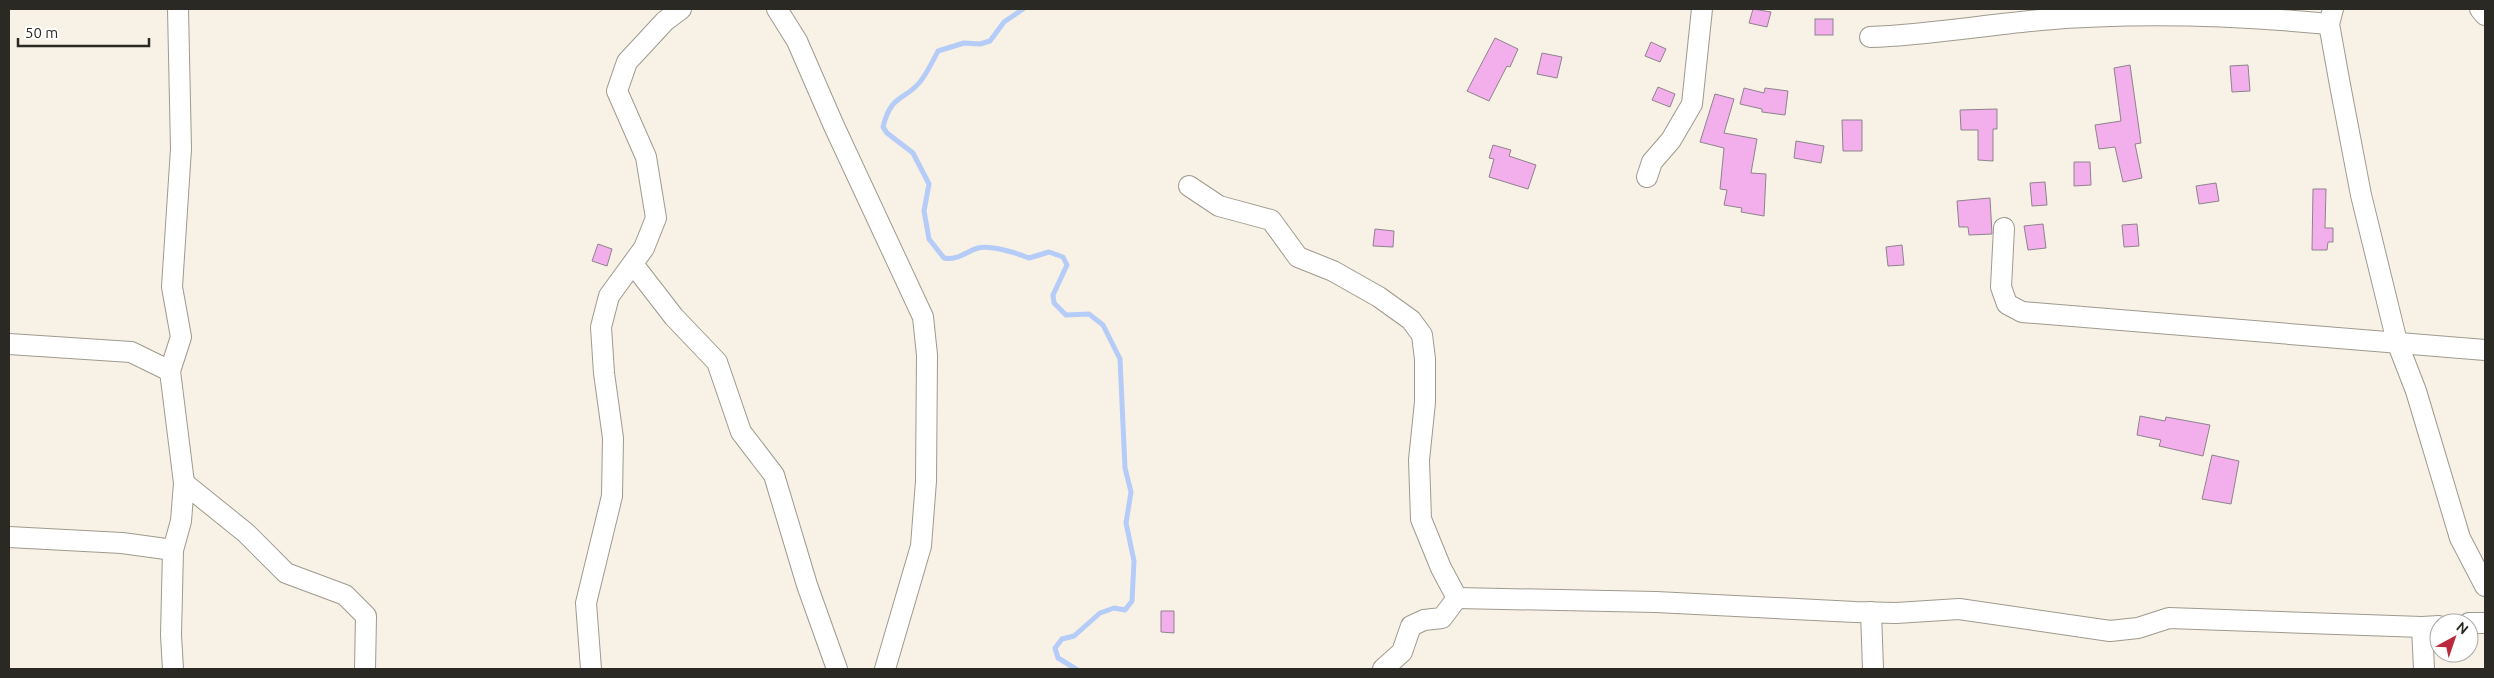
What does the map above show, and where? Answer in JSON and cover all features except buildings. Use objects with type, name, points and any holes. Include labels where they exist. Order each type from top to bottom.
[{"type":"street","points":[[173,669],[171,635],[173,550],[181,521],[184,483],[170,371],[181,337],[172,287],[181,150],[178,9]]},
{"type":"street","points":[[592,669],[586,603],[612,496],[613,438],[600,327],[609,296],[644,248],[656,218],[646,157],[617,91],[627,62],[666,21],[681,9]]},
{"type":"street","points":[[777,9],[797,41],[834,126],[923,317],[927,355],[926,481],[920,546],[886,669]]},
{"type":"street","points":[[1647,178],[1652,162],[1671,140],[1692,104],[1702,9]]},
{"type":"street","points":[[2480,9],[2485,15]]},
{"type":"street","points":[[1870,37],[1912,36],[2062,14],[2331,16],[2361,195],[2396,342],[2416,391],[2460,538],[2485,586]]},
{"type":"street","points":[[1189,186],[1219,206],[1271,220],[1298,257],[1333,271],[1379,297],[1411,320],[1422,335],[1425,368],[1419,460],[1421,519],[1457,598]]},
{"type":"street","points":[[2004,228],[2001,287],[2007,304],[2022,312],[2063,317],[2132,320],[2312,337],[2485,350]]},
{"type":"street","points":[[633,264],[674,317],[717,362],[741,432],[774,475],[806,585],[838,669]]},
{"type":"street","points":[[9,344],[131,352],[170,371]]},
{"type":"street","points":[[184,483],[246,533],[286,572],[345,595],[366,616],[365,669]]},
{"type":"street","points":[[9,537],[122,544],[173,550]]},
{"type":"street","points":[[1457,598],[1656,602],[1871,612],[1958,609],[2110,631],[2138,628],[2169,618],[2429,626]]},
{"type":"street","points":[[1383,669],[1402,652],[1411,626],[1424,620],[1442,618],[1457,598]]},
{"type":"street","points":[[1871,612],[1873,669]]},
{"type":"street","points":[[2424,669],[2429,633]]},
{"type":"waterway","points":[[1023,9],[1004,22],[990,41],[980,44],[964,43],[938,51],[920,82],[894,103],[886,116],[883,127],[887,133],[913,153],[929,184],[924,211],[929,239],[944,258],[953,258],[983,247],[1004,250],[1029,258],[1049,252],[1063,257],[1067,265],[1053,295],[1054,303],[1066,315],[1089,314],[1103,325],[1120,359],[1125,468],[1131,492],[1126,523],[1134,561],[1132,601],[1125,610],[1114,608],[1100,613],[1074,636],[1062,639],[1055,648],[1058,658],[1076,669]]}]
